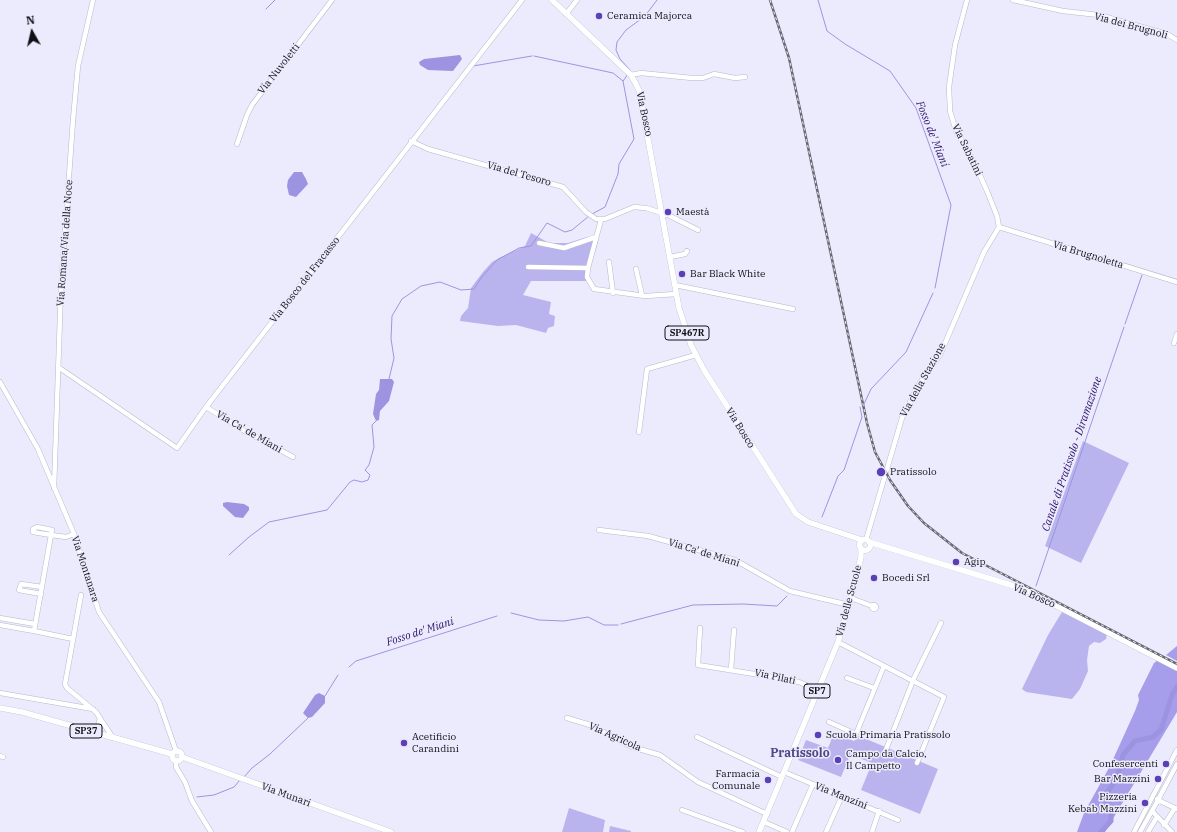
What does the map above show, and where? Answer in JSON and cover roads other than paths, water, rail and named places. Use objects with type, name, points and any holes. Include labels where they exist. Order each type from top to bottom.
[{"type":"main road","name":"Via Bosco","points":[[552,0],[629,73],[640,90],[676,294],[684,327],[696,355],[792,509],[801,518],[808,522],[1024,589],[1177,668]]},
{"type":"main road","name":"Via Bosco","points":[[847,535],[864,548],[882,545]]},
{"type":"main road","points":[[864,548],[866,540]]},
{"type":"main road","points":[[864,548],[866,540]]},
{"type":"main road","name":"Via delle Scuole","points":[[759,832],[838,642],[851,598],[860,557],[864,548]]},
{"type":"main road","name":"SP37","points":[[0,708],[174,753]]},
{"type":"main road","name":"Via Munari","points":[[174,753],[181,752],[182,757],[391,832]]},
{"type":"main road","points":[[174,753],[172,758],[176,761],[180,760],[182,757]]},
{"type":"street","name":"Via Romana/Via della Noce","points":[[54,488],[63,261],[76,89],[78,66],[93,0]]},
{"type":"street","name":"Via Nuvoletti","points":[[237,144],[252,105],[332,0]]},
{"type":"street","name":"Via Bosco del Fracasso","points":[[58,367],[177,448],[206,407],[522,0]]},
{"type":"street","points":[[566,14],[577,0]]},
{"type":"street","name":"Via Sabatini","points":[[966,0],[955,45],[949,87],[950,111],[956,131],[974,162],[987,191],[997,216],[998,227]]},
{"type":"street","name":"Via dei Brugnoli","points":[[1013,0],[1063,11],[1099,16],[1167,34],[1177,40]]},
{"type":"street","points":[[629,73],[692,78],[714,74],[735,78],[745,77]]},
{"type":"street","name":"Via del Tesoro","points":[[412,141],[428,149],[563,186],[586,212],[596,219],[601,220]]},
{"type":"street","points":[[676,294],[642,295],[613,293],[594,289],[587,277],[601,220],[634,207],[646,208],[668,215],[698,230]]},
{"type":"street","name":"Via Brugnoletta","points":[[998,227],[1177,282]]},
{"type":"street","name":"Via della Stazione","points":[[866,540],[902,418],[919,384],[940,355],[984,252],[998,227]]},
{"type":"street","points":[[539,242],[564,248],[596,237]]},
{"type":"street","points":[[670,257],[685,254],[688,251]]},
{"type":"street","points":[[609,262],[613,293]]},
{"type":"street","points":[[528,267],[588,268]]},
{"type":"street","points":[[636,269],[642,295]]},
{"type":"street","points":[[675,285],[793,309]]},
{"type":"street","points":[[1174,342],[1177,334]]},
{"type":"street","points":[[639,432],[647,369],[696,355]]},
{"type":"street","name":"Via Montanara","points":[[0,382],[38,449],[74,534],[99,612],[159,702],[174,753]]},
{"type":"street","name":"Via Ca' de Miani","points":[[206,407],[243,430],[293,457]]},
{"type":"street","name":"Via Ca' de Miani","points":[[599,530],[648,536],[736,560],[790,591],[849,605]]},
{"type":"street","points":[[34,631],[51,535],[66,537],[74,534]]},
{"type":"street","points":[[41,594],[19,590],[21,584],[42,587]]},
{"type":"street","points":[[81,595],[65,684],[67,688],[93,709],[113,738]]},
{"type":"street","points":[[851,598],[872,606]]},
{"type":"street","points":[[0,618],[35,624]]},
{"type":"street","points":[[885,752],[913,681],[941,623]]},
{"type":"street","points":[[0,625],[73,639]]},
{"type":"street","name":"Via Pilati","points":[[700,628],[698,665],[731,669],[799,682],[818,690]]},
{"type":"street","points":[[731,669],[734,630]]},
{"type":"street","points":[[838,642],[944,697],[917,763]]},
{"type":"street","points":[[829,722],[855,736],[884,666]]},
{"type":"street","points":[[846,678],[874,688]]},
{"type":"street","points":[[0,693],[93,709]]},
{"type":"street","name":"Via Agricola","points":[[567,718],[590,725],[632,747],[660,755],[698,782],[767,814]]},
{"type":"street","points":[[91,732],[98,726],[101,720]]},
{"type":"street","points":[[101,720],[105,729],[102,735]]},
{"type":"street","points":[[697,738],[783,775]]},
{"type":"street","points":[[1134,832],[1177,750]]},
{"type":"street","points":[[176,761],[176,767],[185,782],[192,801],[211,832]]},
{"type":"street","points":[[1140,832],[1159,800],[1177,764]]},
{"type":"street","name":"Via Manzini","points":[[783,775],[813,784],[898,820]]},
{"type":"street","points":[[792,832],[813,784]]},
{"type":"street","points":[[826,832],[842,796]]},
{"type":"street","points":[[1159,800],[1176,809],[1164,825]]},
{"type":"street","points":[[682,810],[743,832]]},
{"type":"street","points":[[872,832],[879,811]]},
{"type":"street","points":[[1152,811],[1172,832]]},
{"type":"street","points":[[1148,832],[1157,817]]},
{"type":"street","points":[[764,822],[787,832]]},
{"type":"waterway","points":[[266,9],[275,0]]},
{"type":"waterway","points":[[630,70],[620,59],[616,50],[617,42],[626,30],[645,16],[657,0]]},
{"type":"waterway","name":"Fosso de' Miani","points":[[818,0],[827,31],[845,44],[890,71],[916,108],[951,205],[935,288]]},
{"type":"waterway","points":[[473,66],[532,56]]},
{"type":"waterway","points":[[534,56],[613,73],[623,81],[628,74]]},
{"type":"waterway","points":[[592,214],[605,207],[618,174],[619,164],[634,139],[623,81]]},
{"type":"waterway","points":[[389,379],[394,358],[391,339],[392,316],[402,299],[421,286],[440,282],[461,290],[474,289],[481,278],[497,260],[519,248],[531,246],[547,223],[565,232],[572,230],[589,216]]},
{"type":"waterway","name":"Canale di Pratissolo - Diramazione","points":[[1125,324],[1142,275]]},
{"type":"waterway","name":"Fosso de' Miani","points":[[864,404],[871,389],[906,352],[933,293]]},
{"type":"waterway","name":"Canale di Pratissolo - Diramazione","points":[[1036,586],[1124,327]]},
{"type":"waterway","name":"Fosso de' Miani","points":[[822,517],[838,476],[844,470],[862,417],[860,407]]},
{"type":"waterway","points":[[229,555],[269,522],[327,510],[350,482],[354,480],[362,482],[368,480],[370,475],[365,470],[369,465],[374,447],[372,425],[376,421]]},
{"type":"waterway","name":"Fosso de' Miani","points":[[621,624],[693,605],[743,604],[777,606],[787,596]]},
{"type":"waterway","name":"Fosso de' Miani","points":[[511,613],[539,620],[564,621],[588,617],[604,625],[618,625]]},
{"type":"waterway","name":"Fosso de' Miani","points":[[349,667],[356,661],[497,616]]},
{"type":"waterway","name":"Fosso de' Miani","points":[[325,696],[338,675]]},
{"type":"waterway","points":[[1101,832],[1111,821],[1111,813],[1105,796],[1117,778],[1123,755],[1135,741],[1153,737],[1161,730],[1172,695],[1177,687]]},
{"type":"waterway","name":"Fosso de' Miani","points":[[244,777],[308,718]]},
{"type":"waterway","name":"Fosso de' Miani","points":[[197,797],[214,795],[234,787],[240,780]]},
{"type":"railway","points":[[770,0],[789,58],[867,423],[875,452],[890,480],[908,506],[924,523],[962,553],[1177,664]]},
{"type":"place","name":"Ceramica Majorca","points":[[599,16]]},
{"type":"place","name":"Maestà","points":[[668,212]]},
{"type":"place","name":"Bar Black White","points":[[682,274]]},
{"type":"place","name":"Pratissolo","points":[[881,472]]},
{"type":"place","name":"Agip","points":[[956,562]]},
{"type":"place","name":"Bocedi Srl","points":[[874,578]]},
{"type":"place","name":"Scuola Primaria Pratissolo","points":[[818,735]]},
{"type":"place","name":"Acetificio Carandini","points":[[404,743]]},
{"type":"place","name":"Campo da Calcio, Il Campetto","points":[[838,760]]},
{"type":"place","name":"Confesercenti","points":[[1166,764]]},
{"type":"place","name":"Bar Mazzini","points":[[1158,779]]},
{"type":"place","name":"Farmacia Comunale","points":[[768,780]]},
{"type":"place","name":"Pizzeria Kebab Mazzini","points":[[1145,803]]},
{"type":"district","name":"Pratissolo","points":[[800,754]]}]
